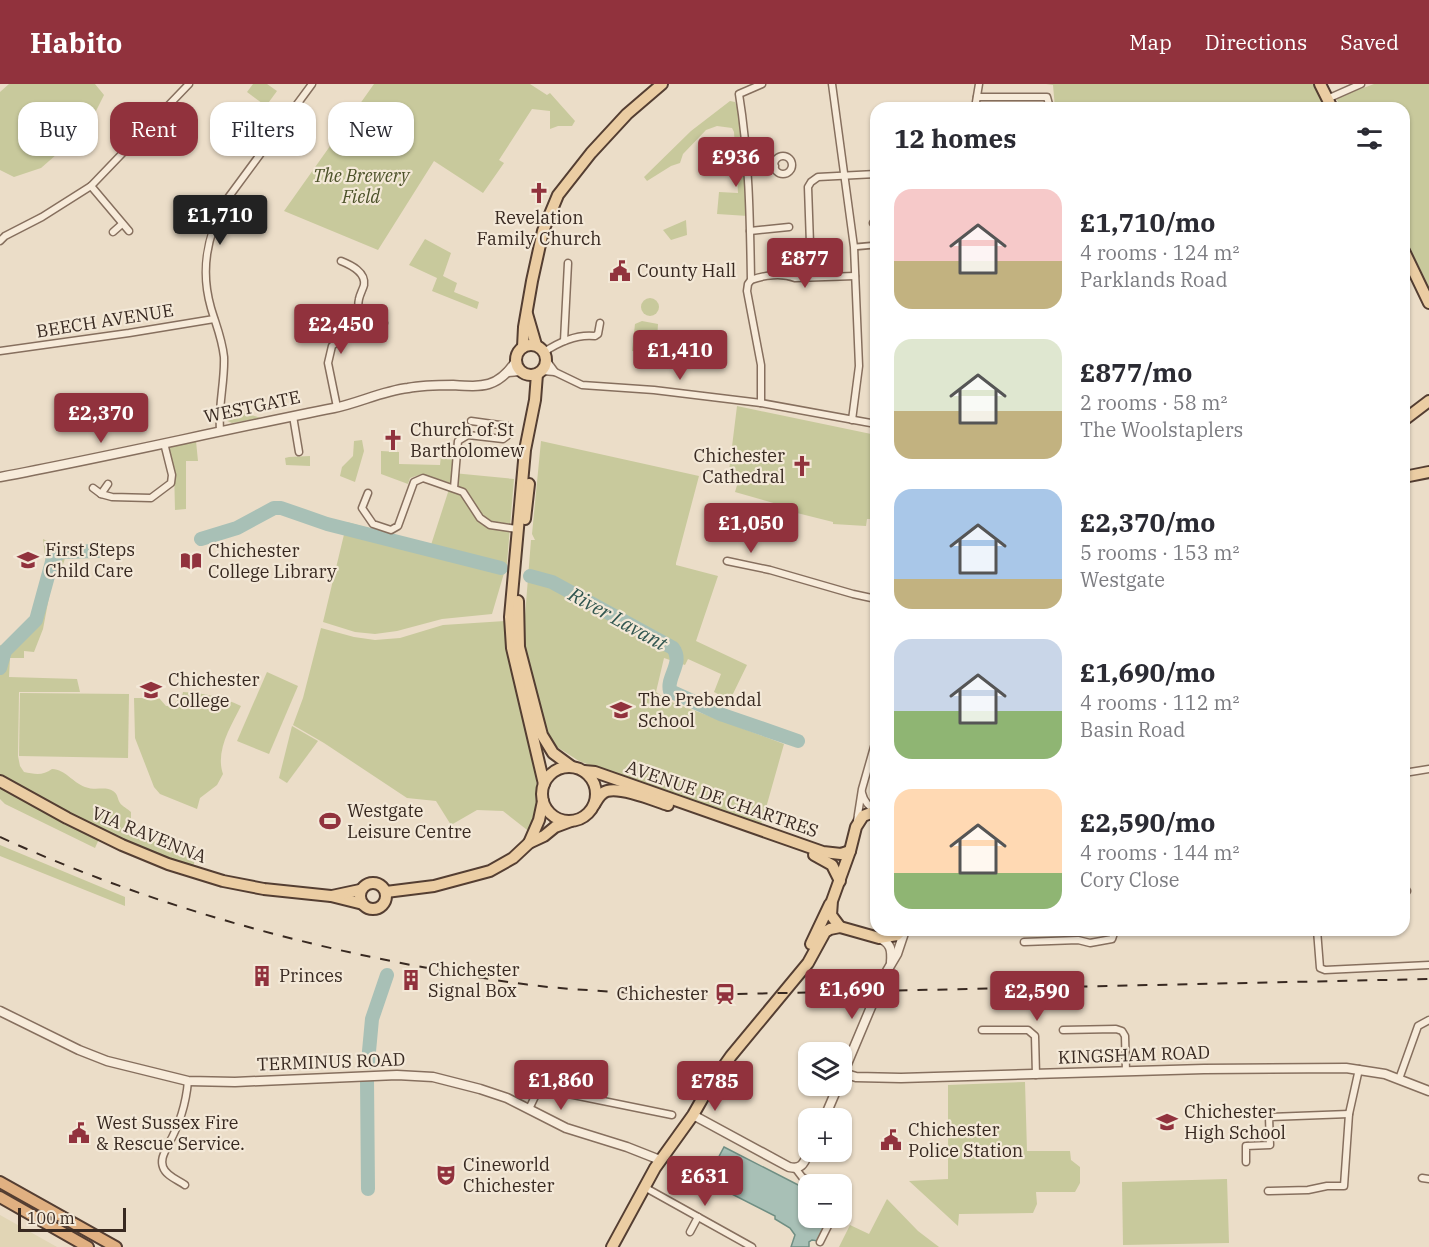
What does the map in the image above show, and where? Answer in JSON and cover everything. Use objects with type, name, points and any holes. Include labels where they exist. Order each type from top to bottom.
[{"type":"highway","points":[[0,1182],[116,1247]]},
{"type":"highway","points":[[0,1197],[88,1247]]},
{"type":"main road","points":[[533,364],[523,347],[524,327],[543,231],[558,195],[598,145],[627,114],[662,84]]},
{"type":"main road","points":[[1320,84],[1328,102]]},
{"type":"main road","points":[[1410,263],[1429,303]]},
{"type":"main road","points":[[527,314],[535,400],[525,450],[510,603],[512,648],[544,784],[540,820],[529,843]]},
{"type":"main road","points":[[523,347],[518,353],[533,364]]},
{"type":"main road","points":[[1410,415],[1429,401]]},
{"type":"main road","points":[[386,892],[434,886],[490,871],[513,858],[529,843],[544,836],[555,827],[583,817],[594,805],[596,790],[590,776],[553,753],[542,735],[519,647],[518,604],[531,451],[529,432]]},
{"type":"main road","points":[[1410,476],[1429,472]]},
{"type":"main road","points":[[544,784],[552,773],[565,767],[573,767]]},
{"type":"main road","name":"AVENUE DE CHARTRES","points":[[584,771],[595,772],[823,852],[841,854],[850,851]]},
{"type":"main road","name":"VIA RAVENNA","points":[[0,781],[67,819],[122,846],[183,869],[223,881],[264,889],[331,896],[363,904]]},
{"type":"main road","name":"AVENUE DE CHARTRES","points":[[594,805],[600,795],[607,791],[636,795],[819,857],[832,865],[840,881]]},
{"type":"main road","points":[[543,801],[547,810],[554,816],[571,821]]},
{"type":"main road","points":[[799,974],[804,958],[840,881],[856,827],[863,816],[870,813]]},
{"type":"main road","points":[[374,882],[382,885],[386,892],[386,900],[381,906],[370,909],[363,904],[360,890],[366,884],[374,882]]},
{"type":"main road","name":"VIA RAVENNA","points":[[331,896],[360,890]]},
{"type":"main road","points":[[832,901],[831,915],[840,927]]},
{"type":"main road","points":[[612,1247],[660,1160],[693,1115],[709,1087],[731,1056],[808,963],[825,932],[830,928],[840,927],[870,935]]},
{"type":"main road","points":[[872,936],[879,938],[891,936]]},
{"type":"street","points":[[3,236],[42,217],[91,186],[189,84]]},
{"type":"street","points":[[220,430],[219,414],[224,359],[221,333],[214,319],[207,288],[204,261],[217,217],[225,202],[312,84]]},
{"type":"street","points":[[752,280],[747,170],[739,94],[762,84]]},
{"type":"street","points":[[832,84],[854,247],[859,366],[852,420]]},
{"type":"street","points":[[976,102],[979,84]]},
{"type":"street","points":[[1332,102],[1361,84]]},
{"type":"street","points":[[977,97],[1047,97],[1048,102]]},
{"type":"street","points":[[747,170],[775,166]]},
{"type":"street","points":[[813,276],[808,187],[818,177],[870,174]]},
{"type":"street","points":[[91,186],[129,231]]},
{"type":"street","points":[[113,232],[122,224]]},
{"type":"street","points":[[750,231],[789,227]]},
{"type":"street","points":[[854,247],[870,246]]},
{"type":"street","points":[[341,261],[354,266],[363,278],[364,284],[359,297],[358,309],[360,324]]},
{"type":"street","points":[[564,341],[568,263]]},
{"type":"street","points":[[762,403],[760,357],[747,291],[748,284],[752,280],[770,276],[795,278],[855,276]]},
{"type":"street","name":"BEECH AVENUE","points":[[0,351],[214,319]]},
{"type":"street","points":[[337,407],[328,363],[329,352],[336,341],[360,324],[384,323]]},
{"type":"street","points":[[533,364],[564,341],[570,341],[583,334],[595,336],[598,334],[600,323]]},
{"type":"street","points":[[533,364],[582,385],[654,390],[762,403],[870,423]]},
{"type":"street","points":[[533,364],[555,372]]},
{"type":"street","name":"WESTGATE","points":[[0,477],[74,464],[220,430],[337,407],[392,390],[425,385],[484,386],[497,381],[508,372],[533,364]]},
{"type":"street","points":[[294,416],[299,452]]},
{"type":"street","points":[[454,488],[458,441],[468,435],[503,439],[507,436],[507,426],[471,421]]},
{"type":"street","points":[[93,488],[101,494],[112,497],[151,498],[171,483],[172,475],[164,443]]},
{"type":"street","points":[[368,493],[362,508],[373,524],[391,530],[398,526],[414,482],[423,478],[463,492],[480,518],[490,525],[517,530]]},
{"type":"street","points":[[101,494],[108,484]]},
{"type":"street","points":[[727,561],[770,570],[870,598]]},
{"type":"street","points":[[856,827],[862,789],[870,761]]},
{"type":"street","points":[[1410,773],[1429,768]]},
{"type":"street","points":[[862,789],[864,799],[870,805]]},
{"type":"street","points":[[852,1052],[897,954],[902,936]]},
{"type":"street","points":[[1024,942],[1078,940],[1094,943],[1112,939],[1113,936]]},
{"type":"street","points":[[1317,936],[1320,968],[1429,965]]},
{"type":"street","points":[[879,938],[890,946],[891,963]]},
{"type":"street","name":"TERMINUS ROAD","points":[[0,1011],[107,1061],[188,1081],[235,1082],[397,1075],[433,1077],[480,1089],[530,1109],[566,1128],[660,1160]]},
{"type":"street","points":[[1399,1079],[1418,1026],[1429,1020]]},
{"type":"street","points":[[1063,1030],[1116,1029],[1122,1032],[1125,1036],[1126,1071]]},
{"type":"street","points":[[982,1030],[1028,1030],[1035,1036],[1036,1075]]},
{"type":"street","points":[[1268,1191],[1344,1186],[1349,1114],[1359,1069]]},
{"type":"street","name":"KINGSHAM ROAD","points":[[852,1076],[1359,1069],[1385,1074],[1426,1090]]},
{"type":"street","points":[[185,1185],[166,1173],[162,1165],[162,1156],[179,1124],[186,1103],[188,1081]]},
{"type":"street","points":[[530,1109],[538,1088],[672,1114]]},
{"type":"street","points":[[1246,1162],[1246,1146],[1270,1145],[1269,1117],[1349,1114]]},
{"type":"street","points":[[693,1115],[796,1169],[800,1174]]},
{"type":"street","points":[[796,1169],[801,1167],[804,1162]]},
{"type":"street","points":[[646,1188],[752,1247]]},
{"type":"street","points":[[690,1232],[698,1217]]},
{"type":"street","points":[[820,1242],[827,1228]]},
{"type":"shaded area","points":[[724,1147],[798,1185],[798,1228],[824,1228],[818,1241],[809,1242],[809,1247],[791,1247],[795,1235],[790,1228],[775,1219],[775,1216],[706,1181]]},
{"type":"shaded area","points":[[0,1215],[57,1247],[0,1247]]},
{"type":"green space","points":[[9,84],[95,84],[104,95],[98,107],[98,102],[18,102],[18,156],[55,156],[41,168],[14,177],[0,170],[0,92]]},
{"type":"green space","points":[[253,84],[267,84],[277,91],[269,102],[261,102],[247,92]]},
{"type":"green space","name":"The Brewery Field","points":[[374,84],[530,84],[547,95],[550,93],[575,121],[572,126],[558,126],[550,129],[550,111],[532,109],[499,160],[504,163],[483,193],[434,161],[378,250],[284,211],[328,149],[328,156],[414,156],[414,102],[361,102]]},
{"type":"green space","points":[[1046,84],[1313,84],[1323,102],[1054,102],[1053,85]]},
{"type":"green space","points":[[1374,84],[1429,84],[1429,287],[1410,248],[1410,102],[1338,102],[1336,98]]},
{"type":"green space","points":[[730,101],[735,102],[742,119],[748,216],[717,214],[719,192],[738,193],[732,128],[717,126],[706,130],[683,154],[680,163],[647,181],[644,177],[691,131]]},
{"type":"green space","points":[[686,220],[687,235],[671,240],[663,230]]},
{"type":"green space","points":[[425,239],[451,253],[443,276],[457,283],[454,292],[479,302],[477,309],[432,291],[437,278],[409,265]]},
{"type":"green space","points":[[650,298],[656,301],[659,307],[656,313],[650,316],[644,313],[641,307],[644,301]]},
{"type":"green space","points":[[642,321],[658,324],[656,354],[632,351],[635,324]]},
{"type":"green space","points":[[223,406],[261,418],[232,423],[225,420]]},
{"type":"green space","points":[[737,406],[870,434],[870,519],[867,519],[866,526],[833,524],[833,522],[777,508],[777,504],[735,492],[738,482],[728,479]]},
{"type":"green space","points":[[362,440],[364,451],[355,482],[340,476],[342,467],[353,456],[354,441]]},
{"type":"green space","points":[[196,441],[198,461],[186,461],[186,509],[175,510],[174,468],[168,448]]},
{"type":"green space","points":[[541,441],[699,476],[676,565],[718,576],[696,641],[747,665],[730,700],[714,692],[721,674],[688,659],[685,665],[664,658],[656,692],[669,701],[784,744],[762,822],[758,828],[579,761],[554,745],[548,735],[526,671],[521,624],[525,616],[531,540],[535,540],[532,534]]},
{"type":"green space","points":[[381,451],[399,452],[399,464],[440,465],[441,455],[454,456],[453,473],[514,479],[507,563],[492,614],[442,619],[397,631],[375,634],[355,632],[323,622],[347,522],[431,545],[451,483],[422,474],[410,478],[408,484],[381,474]]},
{"type":"green space","points":[[310,456],[310,466],[286,465],[285,458]]},
{"type":"green space","points":[[43,539],[60,547],[69,547],[61,570],[53,576],[43,629],[34,652],[24,651],[24,658],[10,658],[9,677],[77,679],[80,692],[19,692],[18,756],[20,766],[24,772],[35,774],[42,774],[52,769],[57,770],[85,787],[113,791],[121,804],[131,812],[131,819],[123,828],[195,859],[193,868],[124,842],[0,776],[0,645],[2,646],[32,618],[47,573]]},
{"type":"green space","points":[[505,621],[509,662],[536,777],[538,801],[531,833],[503,811],[477,810],[451,825],[436,801],[407,798],[293,725],[303,698],[321,628],[375,640],[400,638],[443,625]]},
{"type":"green space","points":[[267,672],[298,686],[269,754],[237,741]]},
{"type":"green space","points":[[183,692],[213,696],[241,706],[223,748],[221,765],[223,774],[217,785],[200,798],[197,809],[160,794],[154,787],[135,738],[134,698],[159,698],[166,706],[172,706]]},
{"type":"green space","points":[[20,693],[129,694],[128,758],[19,756]]},
{"type":"green space","points":[[292,726],[318,741],[287,783],[279,778]]},
{"type":"green space","points":[[0,785],[65,824],[99,839],[95,848],[5,804],[0,799]]},
{"type":"green space","points":[[0,845],[125,897],[125,906],[0,856]]},
{"type":"green space","points":[[1025,1082],[1027,1151],[1070,1151],[1071,1160],[1080,1167],[1080,1183],[1075,1192],[1036,1192],[1037,1204],[1033,1213],[959,1214],[958,1226],[909,1181],[948,1179],[948,1085]]},
{"type":"green space","points":[[1227,1179],[1229,1243],[1123,1245],[1122,1182]]},
{"type":"green space","points":[[887,1199],[918,1231],[939,1247],[839,1247],[848,1228],[852,1226],[869,1234]]},
{"type":"waterway","name":"River Lavant","points":[[201,539],[237,528],[274,508],[281,508],[327,524],[501,568]]},
{"type":"waterway","name":"River Lavant","points":[[0,668],[5,651],[36,620],[53,558],[62,552],[98,551]]},
{"type":"waterway","name":"River Lavant","points":[[530,576],[552,582],[673,648],[677,659],[670,680],[670,691],[723,715],[798,741]]},
{"type":"waterway","name":"River Lavant","points":[[368,1062],[372,1019],[387,975]]},
{"type":"waterway","name":"River Lavant","points":[[367,1080],[368,1189]]},
{"type":"railway","points":[[0,837],[49,859],[150,897],[254,928],[411,965],[541,986],[582,990],[715,994],[1429,979]]},
{"type":"place","name":"Revelation Family Church","points":[[539,193]]},
{"type":"place","name":"County Hall","points":[[620,271]]},
{"type":"place","name":"Church of St Bartholomew","points":[[393,440]]},
{"type":"place","name":"Chichester Cathedral","points":[[802,466]]},
{"type":"place","name":"First Steps Child Care","points":[[28,560]]},
{"type":"place","name":"Chichester College Library","points":[[191,561]]},
{"type":"place","name":"Chichester College","points":[[151,690]]},
{"type":"place","name":"The Prebendal School","points":[[621,710]]},
{"type":"place","name":"Westgate Leisure Centre","points":[[330,821]]},
{"type":"place","name":"Princes","points":[[262,976]]},
{"type":"place","name":"Chichester Signal Box","points":[[411,980]]},
{"type":"place","name":"Chichester","points":[[725,994]]},
{"type":"place","name":"Chichester High School","points":[[1167,1122]]},
{"type":"place","name":"West Sussex Fire & Rescue Service.","points":[[79,1133]]},
{"type":"place","name":"Chichester Police Station","points":[[891,1140]]},
{"type":"place","name":"Cineworld Chichester","points":[[446,1175]]}]
